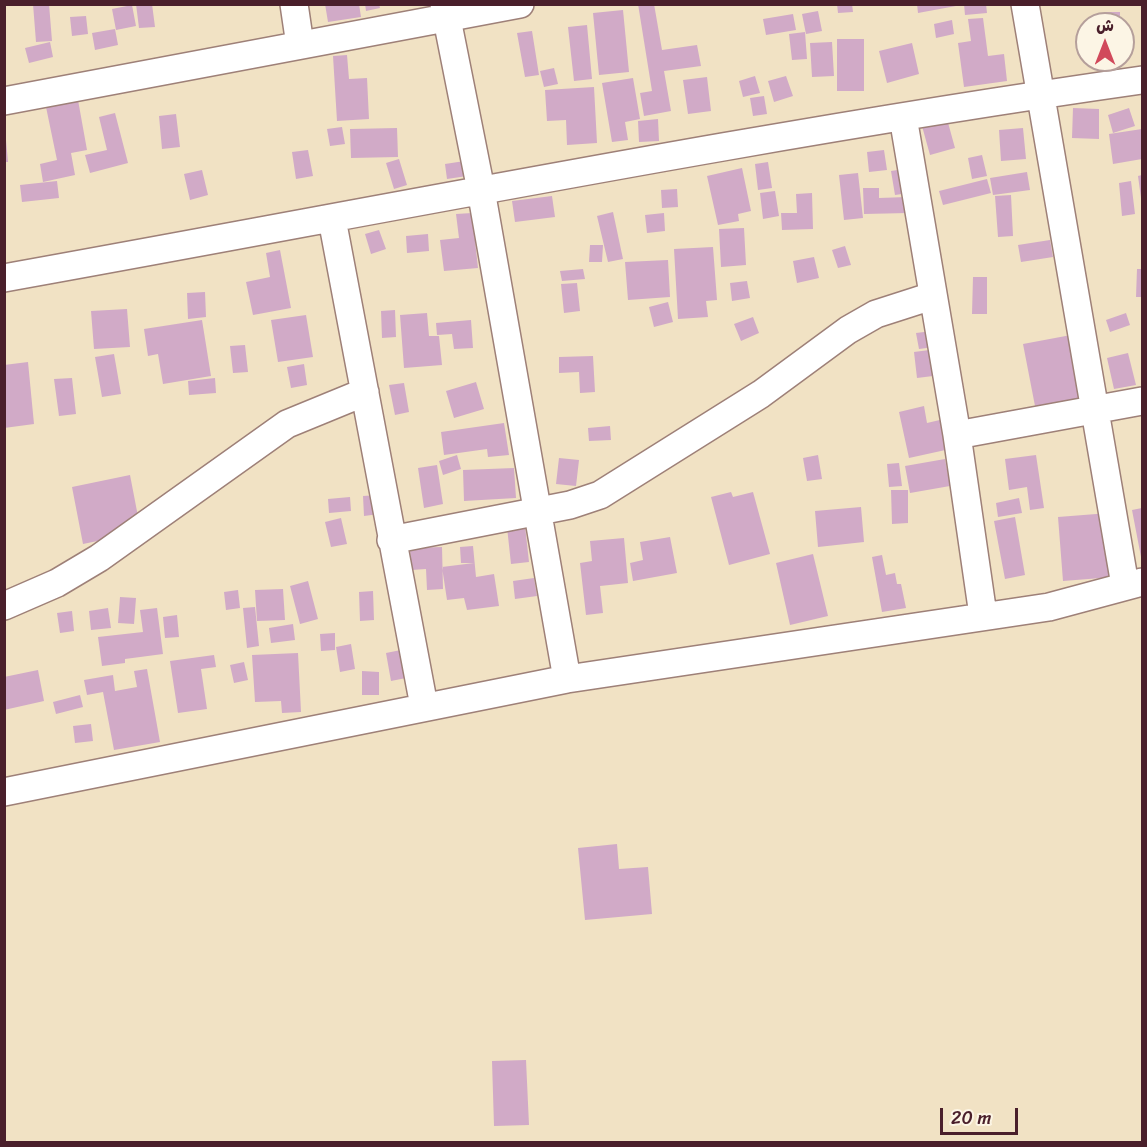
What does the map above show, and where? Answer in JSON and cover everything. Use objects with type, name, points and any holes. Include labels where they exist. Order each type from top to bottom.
[{"type":"street","points":[[294,4],[300,45]]},
{"type":"street","points":[[4,101],[300,45],[445,11],[520,4]]},
{"type":"street","points":[[4,792],[567,679],[983,615],[1049,607],[1134,583],[1095,410],[1025,4]]},
{"type":"street","points":[[445,11],[481,190],[567,679]]},
{"type":"street","points":[[4,278],[481,190],[1041,94],[1143,80]]},
{"type":"street","points":[[903,117],[957,435],[983,615]]},
{"type":"street","points":[[332,219],[424,706]]},
{"type":"street","points":[[392,540],[570,505],[600,495],[761,394],[848,330],[876,314],[932,296]]},
{"type":"street","points":[[4,606],[57,583],[99,558],[287,424],[365,392]]},
{"type":"street","points":[[957,435],[1143,401]]},
{"type":"building","points":[[33,4],[49,4],[52,41],[36,42]]},
{"type":"building","points":[[136,4],[152,4],[155,27],[139,28]]},
{"type":"building","points":[[325,4],[359,4],[361,17],[328,22]]},
{"type":"building","points":[[365,4],[379,4],[380,8],[366,11]]},
{"type":"building","points":[[638,4],[654,4],[662,50],[697,45],[701,66],[664,71],[671,111],[644,116],[640,93],[652,91]]},
{"type":"building","points":[[837,4],[852,4],[853,12],[838,13]]},
{"type":"building","points":[[917,4],[956,4],[956,6],[918,13]]},
{"type":"building","points":[[964,4],[986,4],[987,13],[965,15]]},
{"type":"building","points":[[132,5],[136,26],[116,30],[112,9]]},
{"type":"building","points":[[623,10],[629,72],[599,75],[593,13]]},
{"type":"building","points":[[818,11],[822,31],[806,34],[802,14]]},
{"type":"building","points":[[793,14],[796,30],[766,35],[763,19]]},
{"type":"building","points":[[86,16],[88,34],[72,36],[70,17]]},
{"type":"building","points":[[983,18],[988,56],[1004,54],[1007,81],[964,87],[958,43],[971,41],[968,19]]},
{"type":"building","points":[[952,20],[954,34],[936,38],[934,24]]},
{"type":"building","points":[[587,25],[592,79],[574,81],[568,27]]},
{"type":"building","points":[[115,29],[118,45],[95,50],[92,33]]},
{"type":"building","points":[[532,31],[539,75],[525,77],[517,33]]},
{"type":"building","points":[[805,32],[807,59],[792,60],[789,34]]},
{"type":"building","points":[[837,39],[864,39],[864,91],[837,91]]},
{"type":"building","points":[[50,42],[53,57],[29,63],[25,48]]},
{"type":"building","points":[[832,42],[834,76],[812,77],[810,43]]},
{"type":"building","points":[[912,43],[919,74],[887,83],[879,51]]},
{"type":"building","points":[[347,55],[349,79],[367,78],[369,119],[337,121],[333,56]]},
{"type":"building","points":[[554,68],[558,84],[544,87],[540,71]]},
{"type":"building","points":[[755,76],[760,93],[743,97],[739,81]]},
{"type":"building","points":[[786,76],[793,96],[774,102],[768,81]]},
{"type":"building","points":[[707,77],[711,111],[688,114],[683,80]]},
{"type":"building","points":[[633,78],[640,119],[625,122],[628,140],[612,142],[602,83]]},
{"type":"building","points":[[594,87],[597,143],[567,145],[566,120],[547,121],[545,90]]},
{"type":"building","points":[[764,96],[767,114],[753,116],[750,98]]},
{"type":"building","points":[[78,100],[87,150],[71,153],[75,175],[43,182],[40,164],[57,160],[46,107]]},
{"type":"building","points":[[1073,108],[1099,109],[1099,139],[1072,138]]},
{"type":"building","points":[[1129,108],[1135,126],[1113,133],[1108,115]]},
{"type":"building","points":[[115,113],[128,163],[90,173],[85,155],[107,150],[99,117]]},
{"type":"building","points":[[176,114],[180,147],[162,149],[159,116]]},
{"type":"building","points":[[658,119],[659,141],[639,142],[638,121]]},
{"type":"building","points":[[947,119],[955,148],[930,155],[922,126]]},
{"type":"building","points":[[342,127],[345,144],[330,146],[327,129]]},
{"type":"building","points":[[397,128],[398,157],[351,158],[350,129]]},
{"type":"building","points":[[1023,128],[1026,159],[1001,161],[999,130]]},
{"type":"building","points":[[1142,129],[1142,159],[1113,164],[1109,134]]},
{"type":"building","points":[[4,140],[6,140],[8,162],[4,162]]},
{"type":"building","points":[[308,150],[313,176],[296,179],[292,152]]},
{"type":"building","points":[[884,150],[887,170],[869,172],[867,152]]},
{"type":"building","points":[[982,155],[987,176],[972,179],[968,158]]},
{"type":"building","points":[[399,159],[407,185],[394,189],[386,163]]},
{"type":"building","points":[[471,160],[474,175],[447,179],[445,164]]},
{"type":"building","points":[[768,162],[772,188],[758,190],[755,164]]},
{"type":"building","points":[[742,168],[751,211],[738,214],[739,221],[718,225],[707,176]]},
{"type":"building","points":[[904,169],[909,193],[895,195],[891,171]]},
{"type":"building","points":[[202,170],[208,195],[190,200],[184,174]]},
{"type":"building","points":[[1027,172],[1030,190],[993,195],[990,178]]},
{"type":"building","points":[[858,173],[863,218],[844,220],[839,175]]},
{"type":"building","points":[[1142,175],[1142,198],[1141,198],[1138,176]]},
{"type":"building","points":[[987,179],[991,193],[943,205],[939,191]]},
{"type":"building","points":[[57,181],[59,198],[22,202],[20,185]]},
{"type":"building","points":[[1131,181],[1135,214],[1122,216],[1119,183]]},
{"type":"building","points":[[863,188],[879,188],[879,198],[907,197],[908,213],[864,214]]},
{"type":"building","points":[[677,189],[678,207],[662,208],[661,190]]},
{"type":"building","points":[[775,191],[779,216],[763,219],[760,193]]},
{"type":"building","points":[[812,193],[813,229],[782,230],[781,213],[797,213],[796,194]]},
{"type":"building","points":[[1011,195],[1013,236],[998,237],[995,196]]},
{"type":"building","points":[[552,196],[555,217],[515,222],[512,201]]},
{"type":"building","points":[[613,212],[623,259],[608,262],[597,216]]},
{"type":"building","points":[[472,213],[478,268],[444,271],[440,240],[459,238],[456,214]]},
{"type":"building","points":[[664,213],[665,231],[647,233],[645,215]]},
{"type":"building","points":[[744,228],[746,265],[721,267],[719,229]]},
{"type":"building","points":[[379,230],[386,249],[371,254],[365,234]]},
{"type":"building","points":[[428,234],[429,251],[407,253],[406,236]]},
{"type":"building","points":[[1050,240],[1053,257],[1021,262],[1018,245]]},
{"type":"building","points":[[590,245],[603,245],[602,262],[589,262]]},
{"type":"building","points":[[845,246],[851,265],[838,268],[832,250]]},
{"type":"building","points":[[713,247],[717,300],[706,301],[708,317],[678,319],[674,249]]},
{"type":"building","points":[[280,250],[291,308],[253,315],[246,282],[270,277],[266,253]]},
{"type":"building","points":[[814,257],[819,278],[797,283],[793,261]]},
{"type":"building","points":[[668,260],[670,297],[628,300],[625,262]]},
{"type":"building","points":[[583,269],[585,279],[562,281],[560,271]]},
{"type":"building","points":[[1137,269],[1142,269],[1142,297],[1136,297]]},
{"type":"building","points":[[973,277],[987,277],[987,314],[972,314]]},
{"type":"building","points":[[747,281],[750,298],[732,301],[730,283]]},
{"type":"building","points":[[577,283],[580,311],[564,313],[561,284]]},
{"type":"building","points":[[205,292],[206,317],[188,319],[187,293]]},
{"type":"building","points":[[668,302],[673,322],[654,327],[649,307]]},
{"type":"building","points":[[127,309],[130,347],[94,349],[91,311]]},
{"type":"building","points":[[395,310],[396,337],[382,338],[381,311]]},
{"type":"building","points":[[427,313],[429,336],[439,336],[442,365],[404,368],[400,315]]},
{"type":"building","points":[[1126,313],[1130,325],[1110,332],[1106,320]]},
{"type":"building","points":[[306,315],[313,357],[278,362],[271,320]]},
{"type":"building","points":[[753,317],[759,333],[741,341],[734,324]]},
{"type":"building","points":[[202,320],[211,376],[163,384],[158,354],[148,356],[144,329]]},
{"type":"building","points":[[471,320],[473,348],[454,349],[452,334],[437,335],[436,323]]},
{"type":"building","points":[[932,331],[934,347],[919,349],[916,333]]},
{"type":"building","points":[[1071,335],[1082,398],[1035,406],[1023,344]]},
{"type":"building","points":[[245,345],[248,372],[233,373],[230,346]]},
{"type":"building","points":[[937,349],[941,375],[917,378],[914,352]]},
{"type":"building","points":[[1128,353],[1136,385],[1114,389],[1107,358]]},
{"type":"building","points":[[114,354],[121,394],[102,397],[95,357]]},
{"type":"building","points":[[593,356],[595,392],[580,393],[579,372],[559,373],[559,357]]},
{"type":"building","points":[[28,362],[34,424],[4,428],[4,365]]},
{"type":"building","points":[[304,364],[307,385],[291,388],[287,367]]},
{"type":"building","points":[[72,378],[76,414],[59,416],[54,379]]},
{"type":"building","points":[[215,378],[216,393],[189,395],[188,381]]},
{"type":"building","points":[[476,382],[484,409],[454,418],[446,391]]},
{"type":"building","points":[[404,383],[409,412],[395,415],[389,385]]},
{"type":"building","points":[[924,406],[927,423],[944,419],[950,449],[909,458],[899,412]]},
{"type":"building","points":[[504,423],[509,455],[488,457],[487,449],[444,455],[441,432]]},
{"type":"building","points":[[610,426],[611,440],[589,441],[588,428]]},
{"type":"building","points":[[457,455],[461,469],[443,475],[439,461]]},
{"type":"building","points":[[818,455],[822,479],[807,481],[803,458]]},
{"type":"building","points":[[1036,455],[1044,508],[1030,510],[1027,487],[1009,490],[1005,459]]},
{"type":"building","points":[[559,458],[579,460],[576,486],[556,484]]},
{"type":"building","points":[[945,459],[950,486],[910,493],[905,466]]},
{"type":"building","points":[[899,463],[902,486],[889,487],[887,464]]},
{"type":"building","points":[[437,465],[443,504],[424,508],[418,468]]},
{"type":"building","points":[[514,468],[516,498],[464,501],[463,470]]},
{"type":"building","points":[[130,475],[141,532],[83,544],[72,487]]},
{"type":"building","points":[[891,490],[908,490],[908,523],[892,524]]},
{"type":"building","points":[[731,492],[733,497],[753,492],[770,554],[729,565],[711,497]]},
{"type":"building","points":[[378,495],[379,514],[364,516],[363,496]]},
{"type":"building","points":[[350,497],[351,511],[329,513],[328,499]]},
{"type":"building","points":[[1019,498],[1022,513],[998,517],[996,503]]},
{"type":"building","points":[[861,507],[864,542],[818,547],[815,511]]},
{"type":"building","points":[[1142,508],[1142,557],[1141,557],[1132,510]]},
{"type":"building","points":[[1109,513],[1114,577],[1063,581],[1058,517]]},
{"type":"building","points":[[1015,517],[1025,575],[1005,579],[994,521]]},
{"type":"building","points":[[341,518],[347,544],[331,547],[325,522]]},
{"type":"building","points":[[525,526],[529,562],[511,564],[507,527]]},
{"type":"building","points":[[670,537],[677,573],[633,581],[630,563],[643,560],[640,542]]},
{"type":"building","points":[[624,538],[628,583],[600,586],[603,613],[586,615],[580,563],[592,561],[590,541]]},
{"type":"building","points":[[473,546],[476,577],[494,574],[499,606],[467,610],[464,598],[447,600],[442,567],[474,563],[461,563],[460,547]]},
{"type":"building","points":[[442,547],[443,589],[427,590],[426,569],[411,570],[410,548]]},
{"type":"building","points":[[813,554],[828,616],[790,625],[776,563]]},
{"type":"building","points":[[882,555],[886,575],[895,573],[897,584],[901,584],[906,608],[882,612],[872,557]]},
{"type":"building","points":[[534,578],[537,596],[515,599],[513,581]]},
{"type":"building","points":[[308,581],[318,619],[300,624],[290,586]]},
{"type":"building","points":[[283,589],[285,620],[257,621],[255,590]]},
{"type":"building","points":[[238,590],[240,608],[226,610],[224,592]]},
{"type":"building","points":[[373,591],[374,620],[360,621],[359,592]]},
{"type":"building","points":[[120,597],[136,598],[134,624],[118,623]]},
{"type":"building","points":[[255,607],[259,646],[247,648],[243,608]]},
{"type":"building","points":[[108,608],[111,628],[91,630],[89,611]]},
{"type":"building","points":[[157,608],[163,654],[125,659],[125,663],[102,666],[98,637],[143,632],[140,610]]},
{"type":"building","points":[[72,611],[74,631],[60,633],[57,613]]},
{"type":"building","points":[[177,615],[179,637],[165,638],[163,617]]},
{"type":"building","points":[[293,624],[295,640],[271,643],[269,628]]},
{"type":"building","points":[[335,633],[335,650],[321,651],[320,634]]},
{"type":"building","points":[[351,644],[355,669],[340,672],[336,647]]},
{"type":"building","points":[[406,649],[411,677],[391,681],[386,653]]},
{"type":"building","points":[[298,653],[301,712],[282,713],[281,701],[255,702],[252,655]]},
{"type":"building","points":[[214,655],[216,667],[201,669],[207,709],[178,713],[170,661]]},
{"type":"building","points":[[244,662],[248,680],[234,683],[230,665]]},
{"type":"building","points":[[147,669],[160,742],[114,750],[103,692],[87,695],[84,680],[113,675],[115,691],[137,687],[134,671]]},
{"type":"building","points":[[38,670],[44,701],[4,710],[4,677]]},
{"type":"building","points":[[362,671],[379,672],[379,695],[362,695]]},
{"type":"building","points":[[80,695],[83,707],[56,714],[53,702]]},
{"type":"building","points":[[91,724],[93,741],[75,743],[73,726]]},
{"type":"building","points":[[617,844],[619,869],[648,867],[652,914],[585,920],[578,848]]},
{"type":"building","points":[[526,1060],[529,1125],[494,1126],[492,1061]]}]
